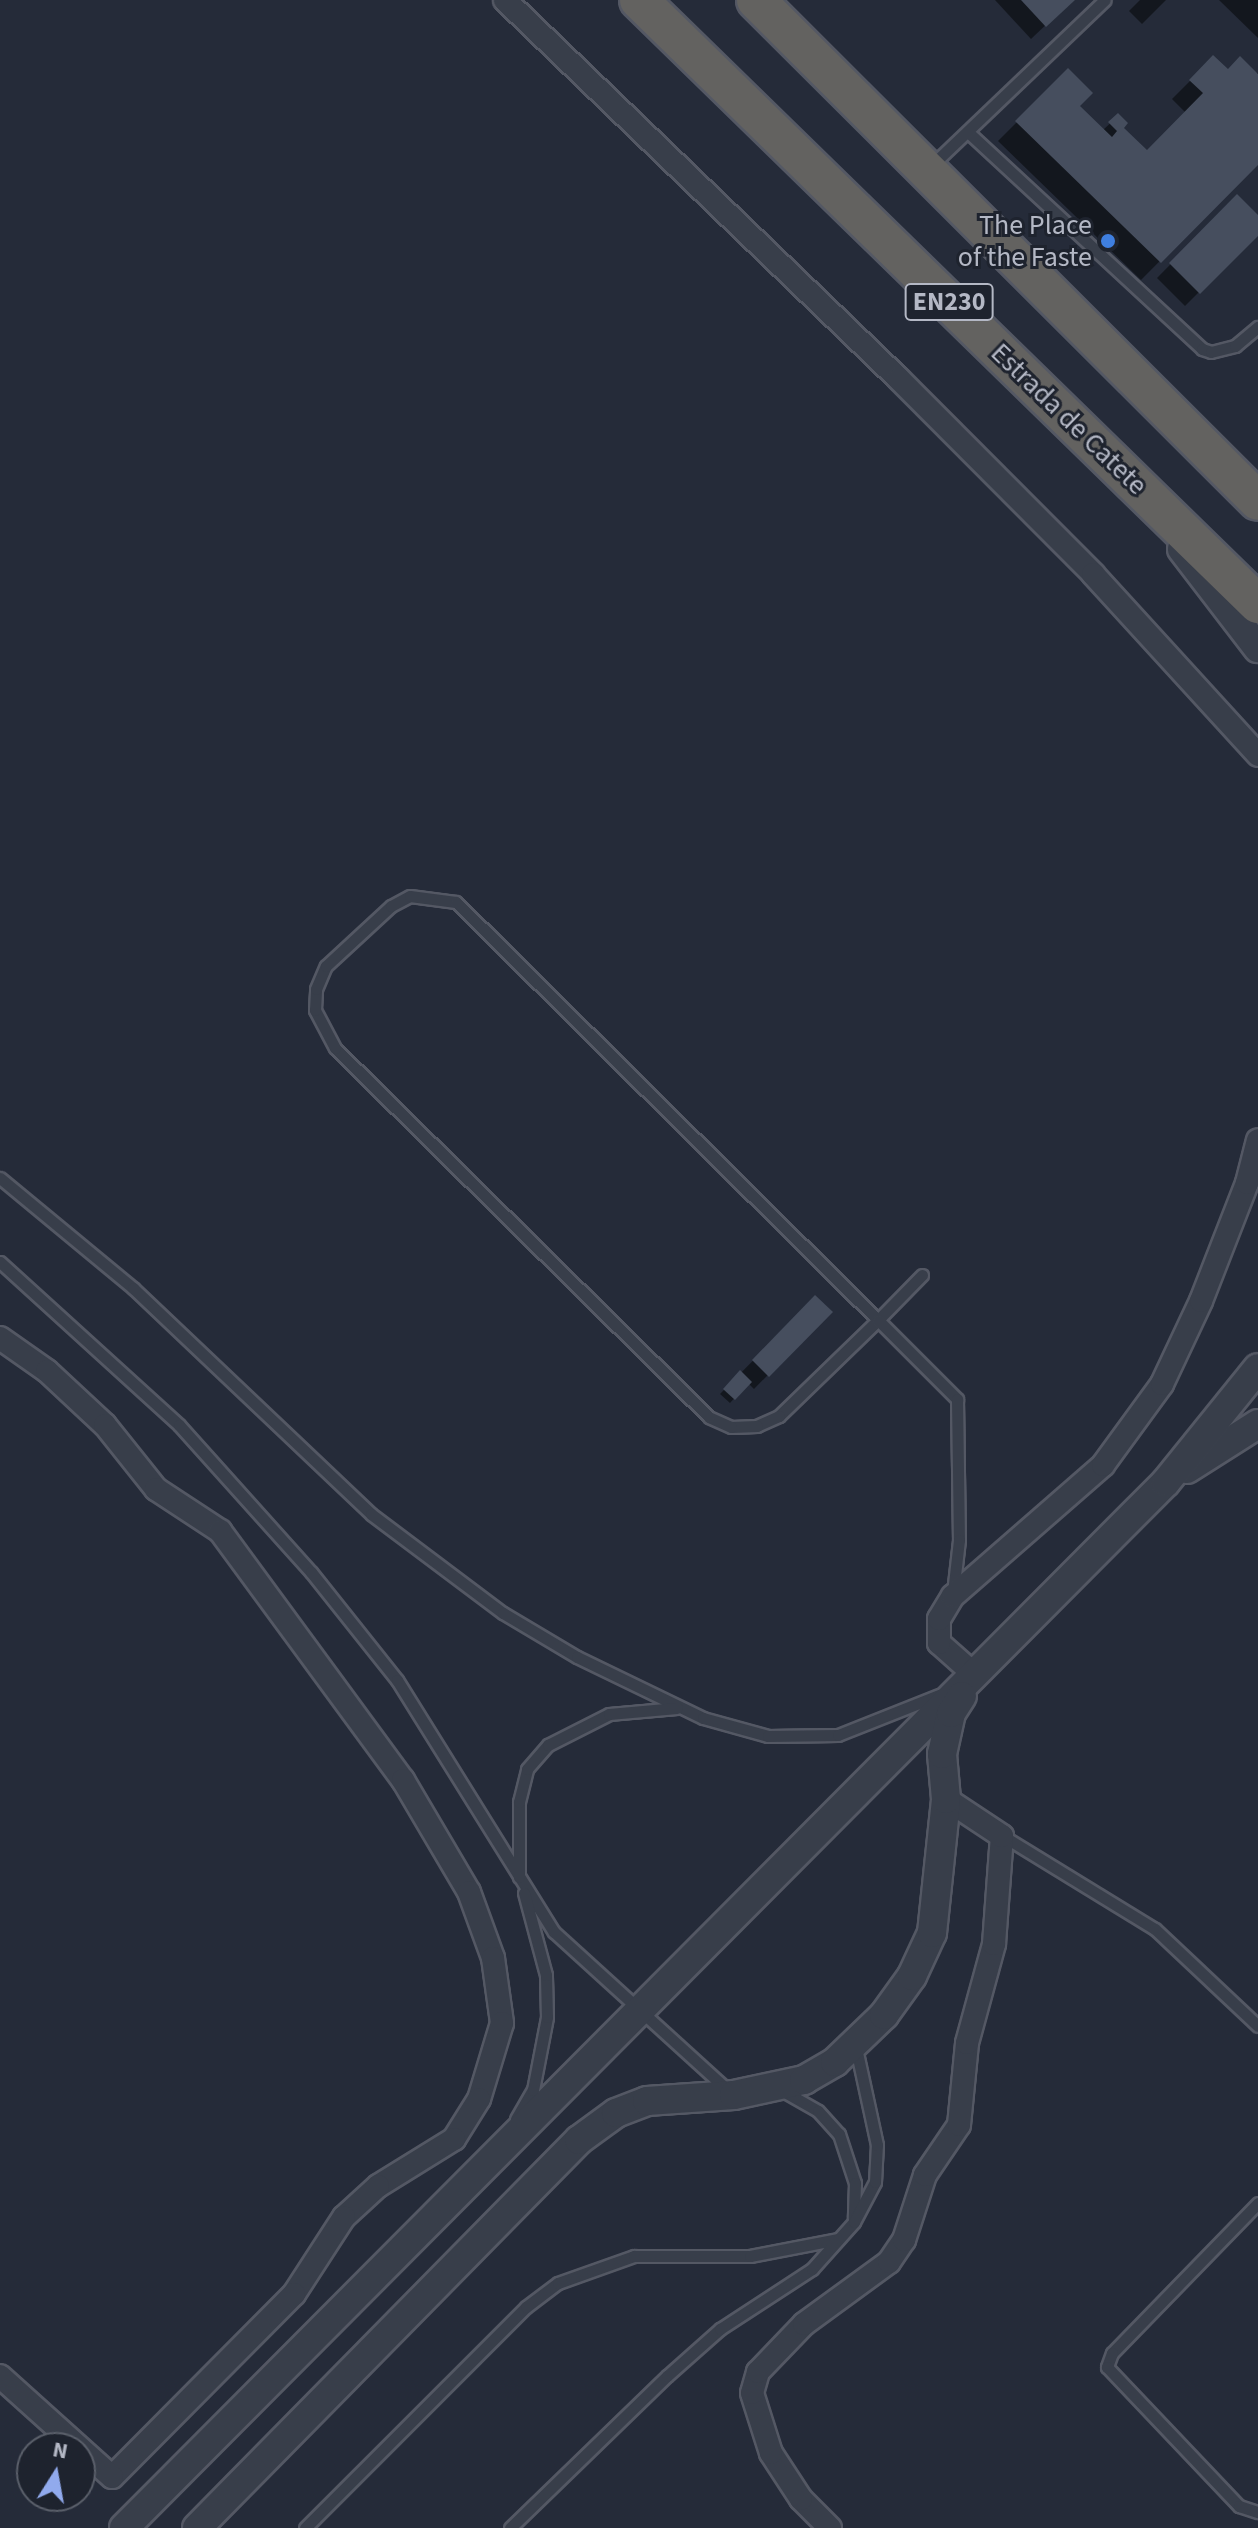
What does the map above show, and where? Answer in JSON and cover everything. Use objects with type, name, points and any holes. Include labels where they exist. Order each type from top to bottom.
[{"type":"highway","name":"Estrada de Catete","points":[[639,0],[1258,604]]},
{"type":"highway","name":"EN230","points":[[756,0],[1258,501]]},
{"type":"street","points":[[505,0],[920,401],[1093,574],[1258,755]]},
{"type":"street","points":[[1124,472],[1258,648]]},
{"type":"street","points":[[975,1675],[939,1643],[939,1619],[953,1596],[1103,1465],[1162,1384],[1201,1301],[1247,1183],[1258,1140]]},
{"type":"street","points":[[0,1338],[47,1371],[105,1425],[156,1489],[220,1531],[403,1780],[469,1892],[493,1958],[502,2023],[479,2099],[454,2139],[378,2186],[344,2217],[294,2294],[112,2477],[0,2376]]},
{"type":"street","points":[[124,2528],[636,2009],[1166,1482],[1258,1368]]},
{"type":"street","points":[[1166,1482],[1258,1424]]},
{"type":"street","points":[[197,2528],[579,2140],[616,2113],[647,2101],[779,2089],[835,2062],[884,2015],[912,1976],[932,1933],[946,1799],[942,1754],[948,1727],[975,1675]]},
{"type":"street","points":[[830,2528],[801,2499],[771,2453],[752,2393],[758,2372],[804,2324],[889,2262],[904,2240],[925,2175],[959,2125],[964,2057],[994,1944],[1002,1836],[946,1799]]},
{"type":"lane","points":[[925,172],[1105,0]]},
{"type":"lane","points":[[969,133],[1202,349],[1235,346],[1258,327]]},
{"type":"lane","points":[[922,1275],[878,1320],[779,1416],[757,1426],[731,1427],[709,1417],[335,1048],[315,1010],[316,989],[326,966],[391,906],[410,896],[456,902],[878,1320],[957,1399],[959,1540],[953,1596]]},
{"type":"lane","points":[[0,1178],[133,1288],[371,1514],[503,1613],[682,1708],[768,1736],[838,1735],[911,1710],[975,1675]]},
{"type":"lane","points":[[0,1262],[179,1425],[311,1572],[397,1680],[554,1932],[734,2095]]},
{"type":"lane","points":[[492,2158],[533,2090],[547,2017],[540,1940],[518,1876],[519,1802],[527,1769],[548,1745],[609,1714],[682,1708]]},
{"type":"lane","points":[[1002,1836],[1155,1929],[1258,2026]]},
{"type":"lane","points":[[515,2525],[709,2339],[812,2269],[854,2222],[875,2182],[877,2145],[855,2043]]},
{"type":"lane","points":[[779,2089],[818,2111],[839,2134],[855,2183],[854,2222]]},
{"type":"lane","points":[[1258,2203],[1112,2353],[1107,2367],[1239,2506],[1258,2512]]},
{"type":"lane","points":[[305,2527],[526,2307],[558,2283],[634,2256],[750,2256],[839,2239]]},
{"type":"building","points":[[1021,0],[1075,0],[1046,27]]},
{"type":"building","points":[[1213,55],[1228,69],[1240,56],[1258,74],[1258,165],[1161,263],[1015,121],[1068,68],[1093,93],[1080,106],[1112,137],[1117,131],[1108,122],[1118,113],[1128,123],[1124,128],[1147,150],[1203,93],[1189,80]]},
{"type":"building","points":[[1237,194],[1258,215],[1258,236],[1200,294],[1169,263]]},
{"type":"building","points":[[815,1295],[833,1312],[769,1377],[752,1360]]},
{"type":"building","points":[[740,1370],[752,1382],[735,1400],[723,1389]]},
{"type":"place","name":"The Place of the Faste","points":[[1108,241]]}]
